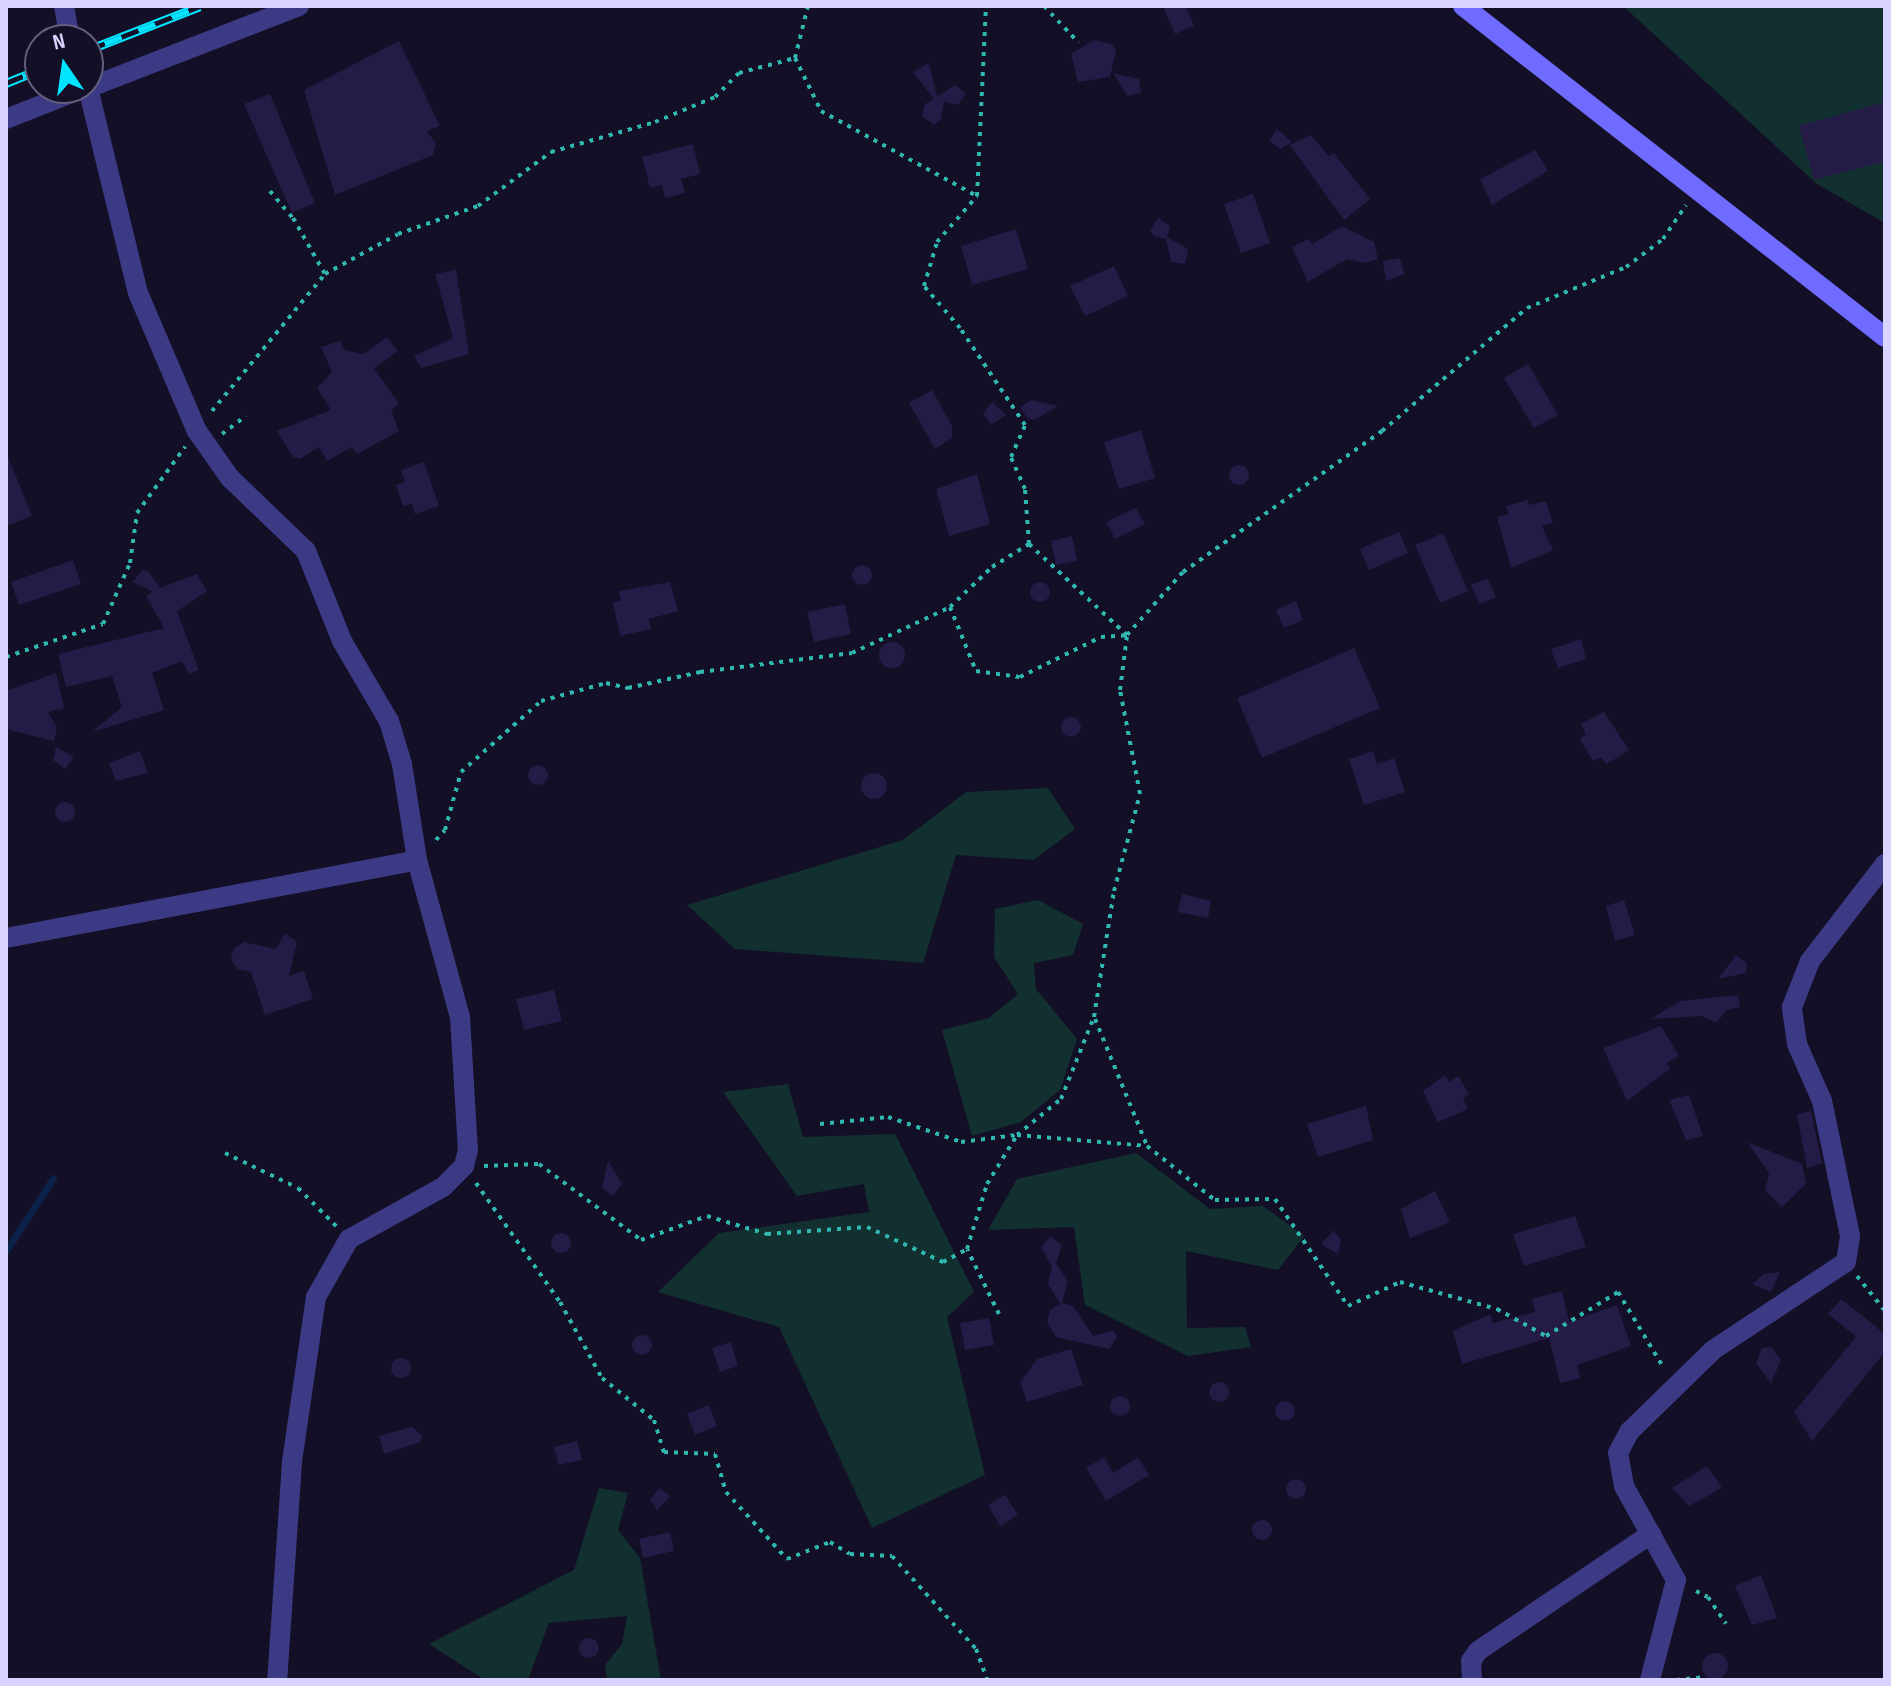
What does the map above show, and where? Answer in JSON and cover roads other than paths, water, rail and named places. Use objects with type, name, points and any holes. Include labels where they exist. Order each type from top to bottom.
[{"type":"street","points":[[104,81],[299,6]]},
{"type":"street","points":[[1463,6],[1885,337]]},
{"type":"street","points":[[6,119],[45,104]]},
{"type":"street","points":[[90,104],[138,293],[197,431],[230,478],[306,551],[342,641],[380,702],[396,742],[417,860],[460,1017],[468,1150],[464,1166],[443,1187],[349,1239],[316,1297],[302,1370],[277,1680]]},
{"type":"street","points":[[6,938],[417,860]]},
{"type":"street","points":[[1650,1680],[1673,1609],[1676,1580],[1624,1486],[1618,1453],[1629,1432],[1674,1385],[1749,1323],[1846,1262],[1850,1236],[1822,1101],[1797,1044],[1792,1007],[1810,961],[1885,864]]},
{"type":"street","points":[[1472,1680],[1471,1661],[1478,1651],[1651,1534]]},
{"type":"waterway","points":[[6,1251],[53,1178]]},
{"type":"railway","points":[[104,44],[200,6]]},
{"type":"railway","points":[[6,83],[24,76]]}]
